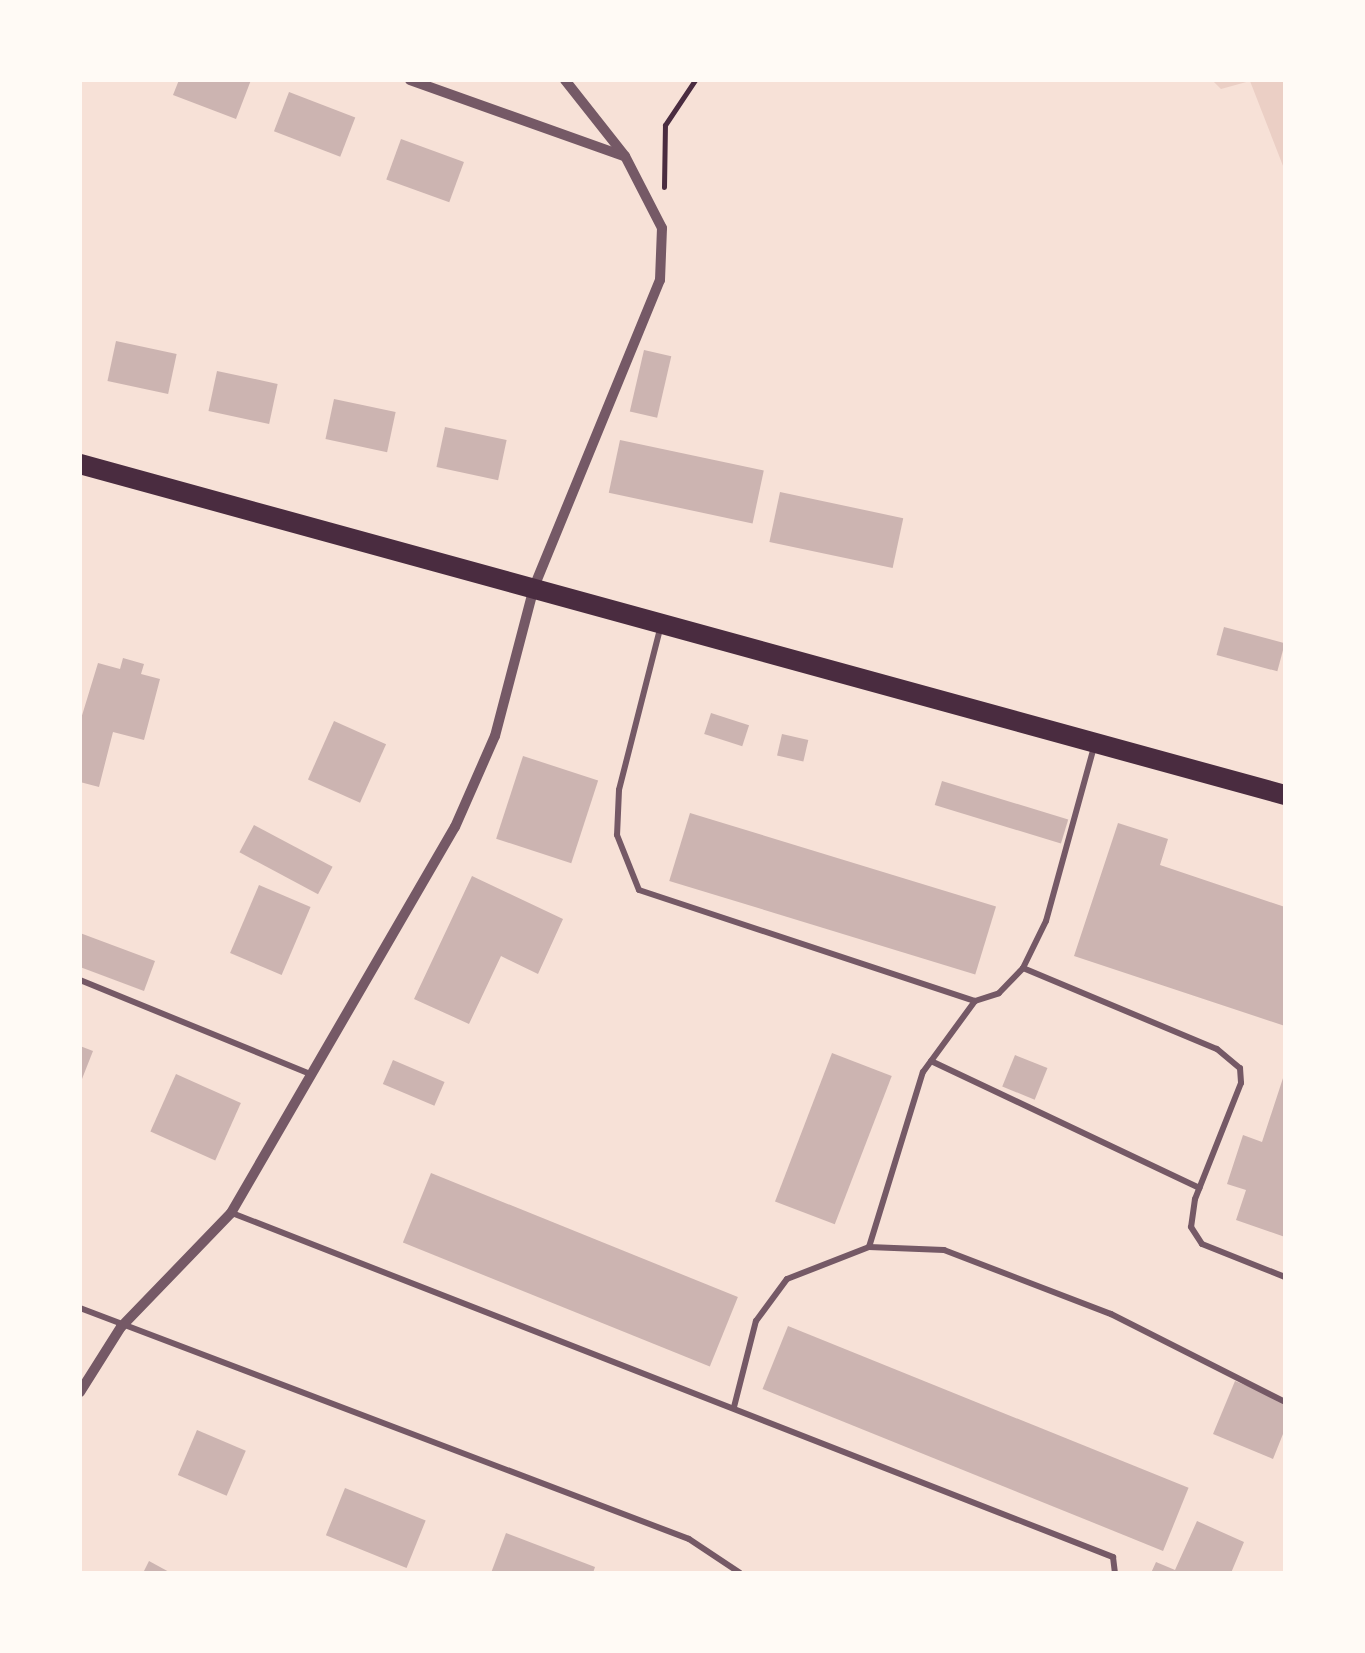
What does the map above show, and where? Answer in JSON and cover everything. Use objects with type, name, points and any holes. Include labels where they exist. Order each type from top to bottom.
[{"type":"main road","points":[[80,464],[1285,796]]},
{"type":"street","points":[[410,80],[625,156]]},
{"type":"street","points":[[80,1392],[122,1327],[231,1213],[455,827],[495,736],[534,587],[660,280],[662,228],[625,156],[565,80]]},
{"type":"lane","points":[[662,623],[619,790],[617,835],[639,890],[975,1001]]},
{"type":"lane","points":[[869,1248],[932,1061],[975,1001],[999,993],[1023,968],[1046,921],[1095,743]]},
{"type":"lane","points":[[1023,968],[1217,1050],[1240,1068],[1241,1083],[1200,1188],[1192,1227],[1202,1244],[1285,1277]]},
{"type":"lane","points":[[80,980],[312,1074]]},
{"type":"lane","points":[[932,1061],[1200,1188]]},
{"type":"lane","points":[[231,1213],[1113,1557],[1115,1573]]},
{"type":"lane","points":[[734,1407],[756,1321],[786,1279],[869,1248],[944,1250],[1111,1314],[1285,1402]]},
{"type":"lane","points":[[80,1308],[689,1539],[740,1573]]},
{"type":"path","points":[[662,228],[664,125],[694,80]]},
{"type":"shaded area","points":[[1212,80],[1285,80],[1285,171],[1250,81],[1221,89]]},
{"type":"building","points":[[179,80],[251,80],[236,119],[173,95]]},
{"type":"building","points":[[289,92],[355,117],[340,157],[274,131]]},
{"type":"building","points":[[401,139],[464,162],[449,202],[386,179]]},
{"type":"building","points":[[116,341],[177,354],[168,394],[107,381]]},
{"type":"building","points":[[644,350],[671,356],[657,418],[630,411]]},
{"type":"building","points":[[217,371],[278,384],[269,424],[208,411]]},
{"type":"building","points":[[334,399],[396,412],[387,452],[325,439]]},
{"type":"building","points":[[445,427],[507,440],[498,480],[436,467]]},
{"type":"building","points":[[620,440],[764,471],[753,523],[609,493]]},
{"type":"building","points":[[780,492],[903,518],[893,568],[769,542]]},
{"type":"building","points":[[1224,627],[1285,643],[1277,671],[1216,655]]},
{"type":"building","points":[[123,658],[144,664],[141,674],[160,679],[144,740],[113,732],[99,787],[80,782],[80,722],[98,663],[120,669]]},
{"type":"building","points":[[711,713],[749,725],[742,746],[704,734]]},
{"type":"building","points":[[334,721],[386,744],[360,803],[308,779]]},
{"type":"building","points":[[782,734],[808,740],[803,762],[777,755]]},
{"type":"building","points":[[523,756],[598,780],[571,863],[496,839]]},
{"type":"building","points":[[942,781],[1068,820],[1061,844],[935,805]]},
{"type":"building","points":[[690,813],[996,907],[975,974],[669,881]]},
{"type":"building","points":[[1118,823],[1168,839],[1160,865],[1285,907],[1285,1026],[1074,956]]},
{"type":"building","points":[[254,825],[333,867],[318,894],[239,852]]},
{"type":"building","points":[[472,876],[563,919],[538,974],[501,956],[469,1024],[414,999]]},
{"type":"building","points":[[259,885],[311,907],[282,975],[230,953]]},
{"type":"building","points":[[80,933],[155,961],[144,991],[80,967]]},
{"type":"building","points":[[80,1046],[93,1051],[80,1084]]},
{"type":"building","points":[[832,1053],[892,1076],[835,1224],[775,1201]]},
{"type":"building","points":[[1015,1055],[1047,1068],[1035,1100],[1002,1087]]},
{"type":"building","points":[[393,1060],[445,1082],[434,1106],[383,1084]]},
{"type":"building","points":[[176,1074],[241,1103],[215,1160],[150,1132]]},
{"type":"building","points":[[1284,1075],[1285,1237],[1236,1220],[1246,1190],[1227,1184],[1243,1135],[1262,1142]]},
{"type":"building","points":[[431,1173],[738,1297],[710,1367],[403,1243]]},
{"type":"building","points":[[788,1326],[1189,1488],[1163,1551],[763,1389]]},
{"type":"building","points":[[1235,1381],[1285,1401],[1285,1429],[1273,1459],[1213,1434]]},
{"type":"building","points":[[197,1430],[246,1451],[227,1496],[178,1475]]},
{"type":"building","points":[[345,1488],[426,1521],[407,1568],[326,1535]]},
{"type":"building","points":[[1197,1521],[1244,1542],[1231,1573],[1151,1573],[1156,1562],[1175,1570]]},
{"type":"building","points":[[506,1533],[595,1567],[593,1573],[491,1573]]},
{"type":"building","points":[[149,1561],[171,1573],[143,1573]]}]
